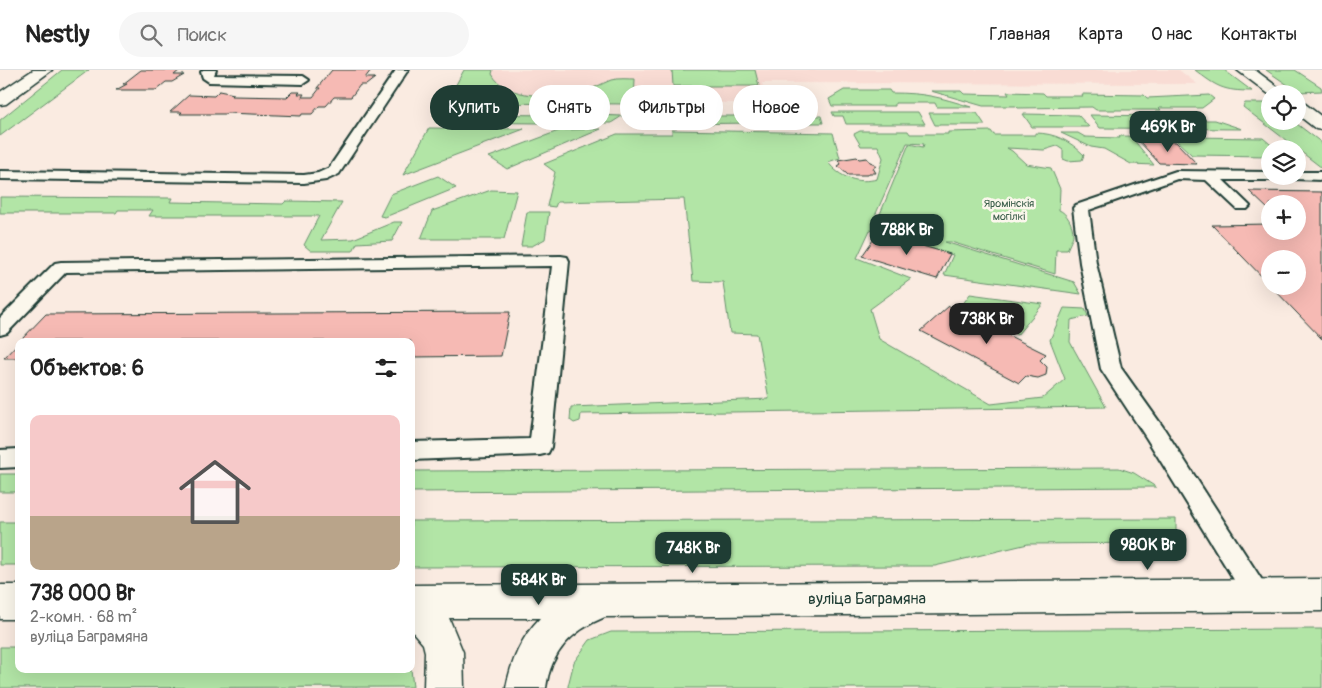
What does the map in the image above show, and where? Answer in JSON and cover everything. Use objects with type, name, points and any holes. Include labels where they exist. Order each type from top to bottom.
[{"type":"street","points":[[0,100],[44,70]]},
{"type":"street","points":[[1245,70],[1267,85]]},
{"type":"street","points":[[1306,113],[1322,125]]},
{"type":"street","name":"вуліца Баграмяна","points":[[415,602],[1322,595]]},
{"type":"street","points":[[526,688],[527,674],[536,652],[548,633],[564,619],[583,608],[603,602],[624,600]]},
{"type":"street","points":[[0,602],[15,602]]},
{"type":"street","points":[[415,610],[424,616],[436,629],[443,646],[447,666],[444,688]]},
{"type":"lane","points":[[210,70],[208,72],[209,78],[303,80]]},
{"type":"lane","points":[[0,175],[304,179],[321,177],[334,171],[402,70]]},
{"type":"lane","points":[[1258,596],[1155,433],[1111,369],[1088,263],[1081,208],[1176,174],[1261,176]]},
{"type":"lane","points":[[1209,175],[1242,206]]},
{"type":"lane","points":[[1306,176],[1322,176]]},
{"type":"lane","points":[[0,329],[61,267],[562,261],[548,365],[540,447],[415,450]]},
{"type":"lane","points":[[0,459],[15,458]]},
{"type":"shaded area","points":[[488,70],[1179,70],[1197,84],[762,83],[762,85],[733,85],[733,103],[723,103],[723,85],[620,85],[620,102],[610,102],[610,85],[529,85],[529,102],[519,102],[519,85],[481,85]]},
{"type":"green space","points":[[62,70],[89,70],[0,136],[0,120]]},
{"type":"green space","points":[[464,70],[493,70],[492,74],[503,85],[456,85]]},
{"type":"green space","points":[[672,70],[755,70],[759,85],[723,86],[673,85]]},
{"type":"green space","points":[[1195,70],[1224,70],[1252,91],[1221,87]]},
{"type":"green space","points":[[1266,70],[1295,70],[1321,87],[1322,91],[1306,92],[1306,85],[1288,85]]},
{"type":"green space","points":[[614,79],[635,79],[635,85],[620,85],[620,104],[610,104],[610,85],[599,85]]},
{"type":"green space","points":[[844,90],[889,90],[891,93],[932,96],[971,107],[937,107],[935,103],[895,103],[895,106],[832,106],[829,99]]},
{"type":"green space","points":[[931,91],[961,91],[964,94],[1009,95],[1007,92],[1043,93],[1046,96],[1083,96],[1082,94],[1144,95],[1147,98],[1209,95],[1214,99],[1202,108],[1159,108],[1161,110],[1096,110],[1092,107],[1018,108],[1016,106],[983,106]]},
{"type":"green space","points":[[519,93],[529,94],[529,103],[519,103]]},
{"type":"green space","points":[[1245,103],[1261,103],[1261,121],[1243,107]]},
{"type":"green space","points":[[832,112],[918,112],[925,124],[846,124],[843,116],[834,116]]},
{"type":"green space","points":[[929,113],[977,113],[985,125],[935,125]]},
{"type":"green space","points":[[1023,114],[1078,115],[1089,127],[1032,127]]},
{"type":"green space","points":[[519,115],[529,115],[529,123],[519,123]]},
{"type":"green space","points":[[1090,115],[1166,116],[1171,120],[1215,120],[1242,129],[1100,128]]},
{"type":"green space","points":[[610,116],[620,116],[620,117],[611,123]]},
{"type":"green space","points":[[723,116],[733,116],[733,123],[723,123]]},
{"type":"green space","points":[[818,116],[821,116],[823,123],[818,123]]},
{"type":"green space","points":[[429,128],[430,130],[524,129],[403,175]]},
{"type":"green space","points":[[561,130],[599,130],[507,169],[489,157]]},
{"type":"green space","name":"Яромінскія могілкі","points":[[672,130],[833,133],[840,158],[828,162],[844,176],[863,181],[877,179],[883,158],[878,146],[861,146],[854,134],[860,131],[908,131],[910,134],[948,134],[948,132],[991,131],[994,135],[1035,135],[1035,133],[1042,133],[1056,136],[1068,142],[1084,155],[1082,160],[1068,161],[1063,159],[1063,150],[1057,146],[1044,150],[1007,148],[1026,164],[1051,168],[1060,189],[1059,210],[1069,220],[1073,234],[1067,250],[1056,250],[1055,274],[951,242],[945,242],[1074,282],[1081,294],[944,275],[953,255],[870,230],[857,258],[911,279],[870,309],[879,339],[991,404],[1043,398],[1065,379],[1050,340],[1064,308],[1085,309],[1088,316],[1071,320],[1070,342],[1106,407],[581,414],[580,421],[574,423],[570,420],[571,407],[769,399],[757,334],[730,333],[723,282],[693,281],[684,199],[557,202],[555,207],[547,206],[555,172],[544,164],[617,134],[672,134]],"holes":[[[907,143],[924,144],[923,147],[909,144],[878,219],[882,221],[874,218]]]},
{"type":"green space","points":[[1273,130],[1305,130],[1322,143],[1322,168],[1306,156],[1306,140],[1286,140]]},
{"type":"green space","points":[[1061,133],[1078,133],[1085,137],[1263,138],[1265,140],[1261,140],[1261,156],[1192,155],[1176,140],[1133,139],[1154,165],[1131,164],[1104,149],[1091,147]]},
{"type":"green space","points":[[438,176],[456,188],[385,217],[380,216],[391,194]]},
{"type":"green space","points":[[491,190],[517,191],[504,239],[421,239],[432,211]]},
{"type":"green space","points":[[0,197],[172,198],[170,202],[283,204],[286,201],[342,202],[321,240],[353,239],[394,222],[402,222],[392,241],[357,243],[353,251],[311,251],[304,245],[319,216],[149,216],[153,210],[118,210],[116,213],[0,213]]},
{"type":"green space","points":[[527,212],[549,212],[545,239],[532,246],[521,246]]},
{"type":"green space","points":[[970,294],[1043,304],[1017,335],[960,308]]},
{"type":"green space","points":[[1119,468],[1134,473],[1156,487],[415,492],[415,471]]},
{"type":"green space","points":[[0,474],[15,474],[15,492],[0,492]]},
{"type":"green space","points":[[1176,519],[1176,534],[1166,543],[1028,544],[935,566],[415,567],[415,521]]},
{"type":"green space","points":[[0,522],[15,522],[15,565],[0,565]]},
{"type":"green space","points":[[1322,629],[1322,688],[568,688],[574,662],[590,640],[611,632]]},
{"type":"green space","points":[[0,647],[15,647],[15,673],[411,673],[413,687],[0,688]]},
{"type":"building","points":[[141,70],[180,70],[174,75],[184,75],[172,82],[166,82],[156,90],[116,90],[127,84],[123,84]]},
{"type":"building","points":[[332,70],[371,70],[365,78],[375,78],[366,85],[360,85],[351,97],[334,97],[326,106],[319,106],[312,114],[302,114],[301,116],[227,113],[180,114],[182,112],[170,112],[189,95],[214,96],[219,91],[234,94],[232,96],[287,97],[292,92],[300,92],[298,94],[304,94],[302,97],[313,97],[320,88],[317,88]]},
{"type":"building","points":[[1139,141],[1176,142],[1197,164],[1159,163]]},
{"type":"building","points":[[857,157],[859,159],[867,158],[875,164],[876,166],[873,168],[876,173],[848,175],[838,166],[841,164],[838,160]]},
{"type":"building","points":[[1249,191],[1322,192],[1322,339],[1280,295],[1306,295],[1306,250],[1261,250],[1261,276],[1212,225],[1261,224],[1261,240],[1306,240],[1306,195],[1261,195],[1261,202]]},
{"type":"building","points":[[878,233],[950,254],[937,279],[862,256]]},
{"type":"building","points":[[949,306],[1046,354],[1040,360],[1047,367],[1046,375],[1038,378],[1026,376],[1019,383],[921,331]]},
{"type":"building","points":[[510,312],[501,356],[415,357],[415,338],[23,338],[46,314]]},
{"type":"building","points":[[15,346],[15,358],[4,358]]}]
